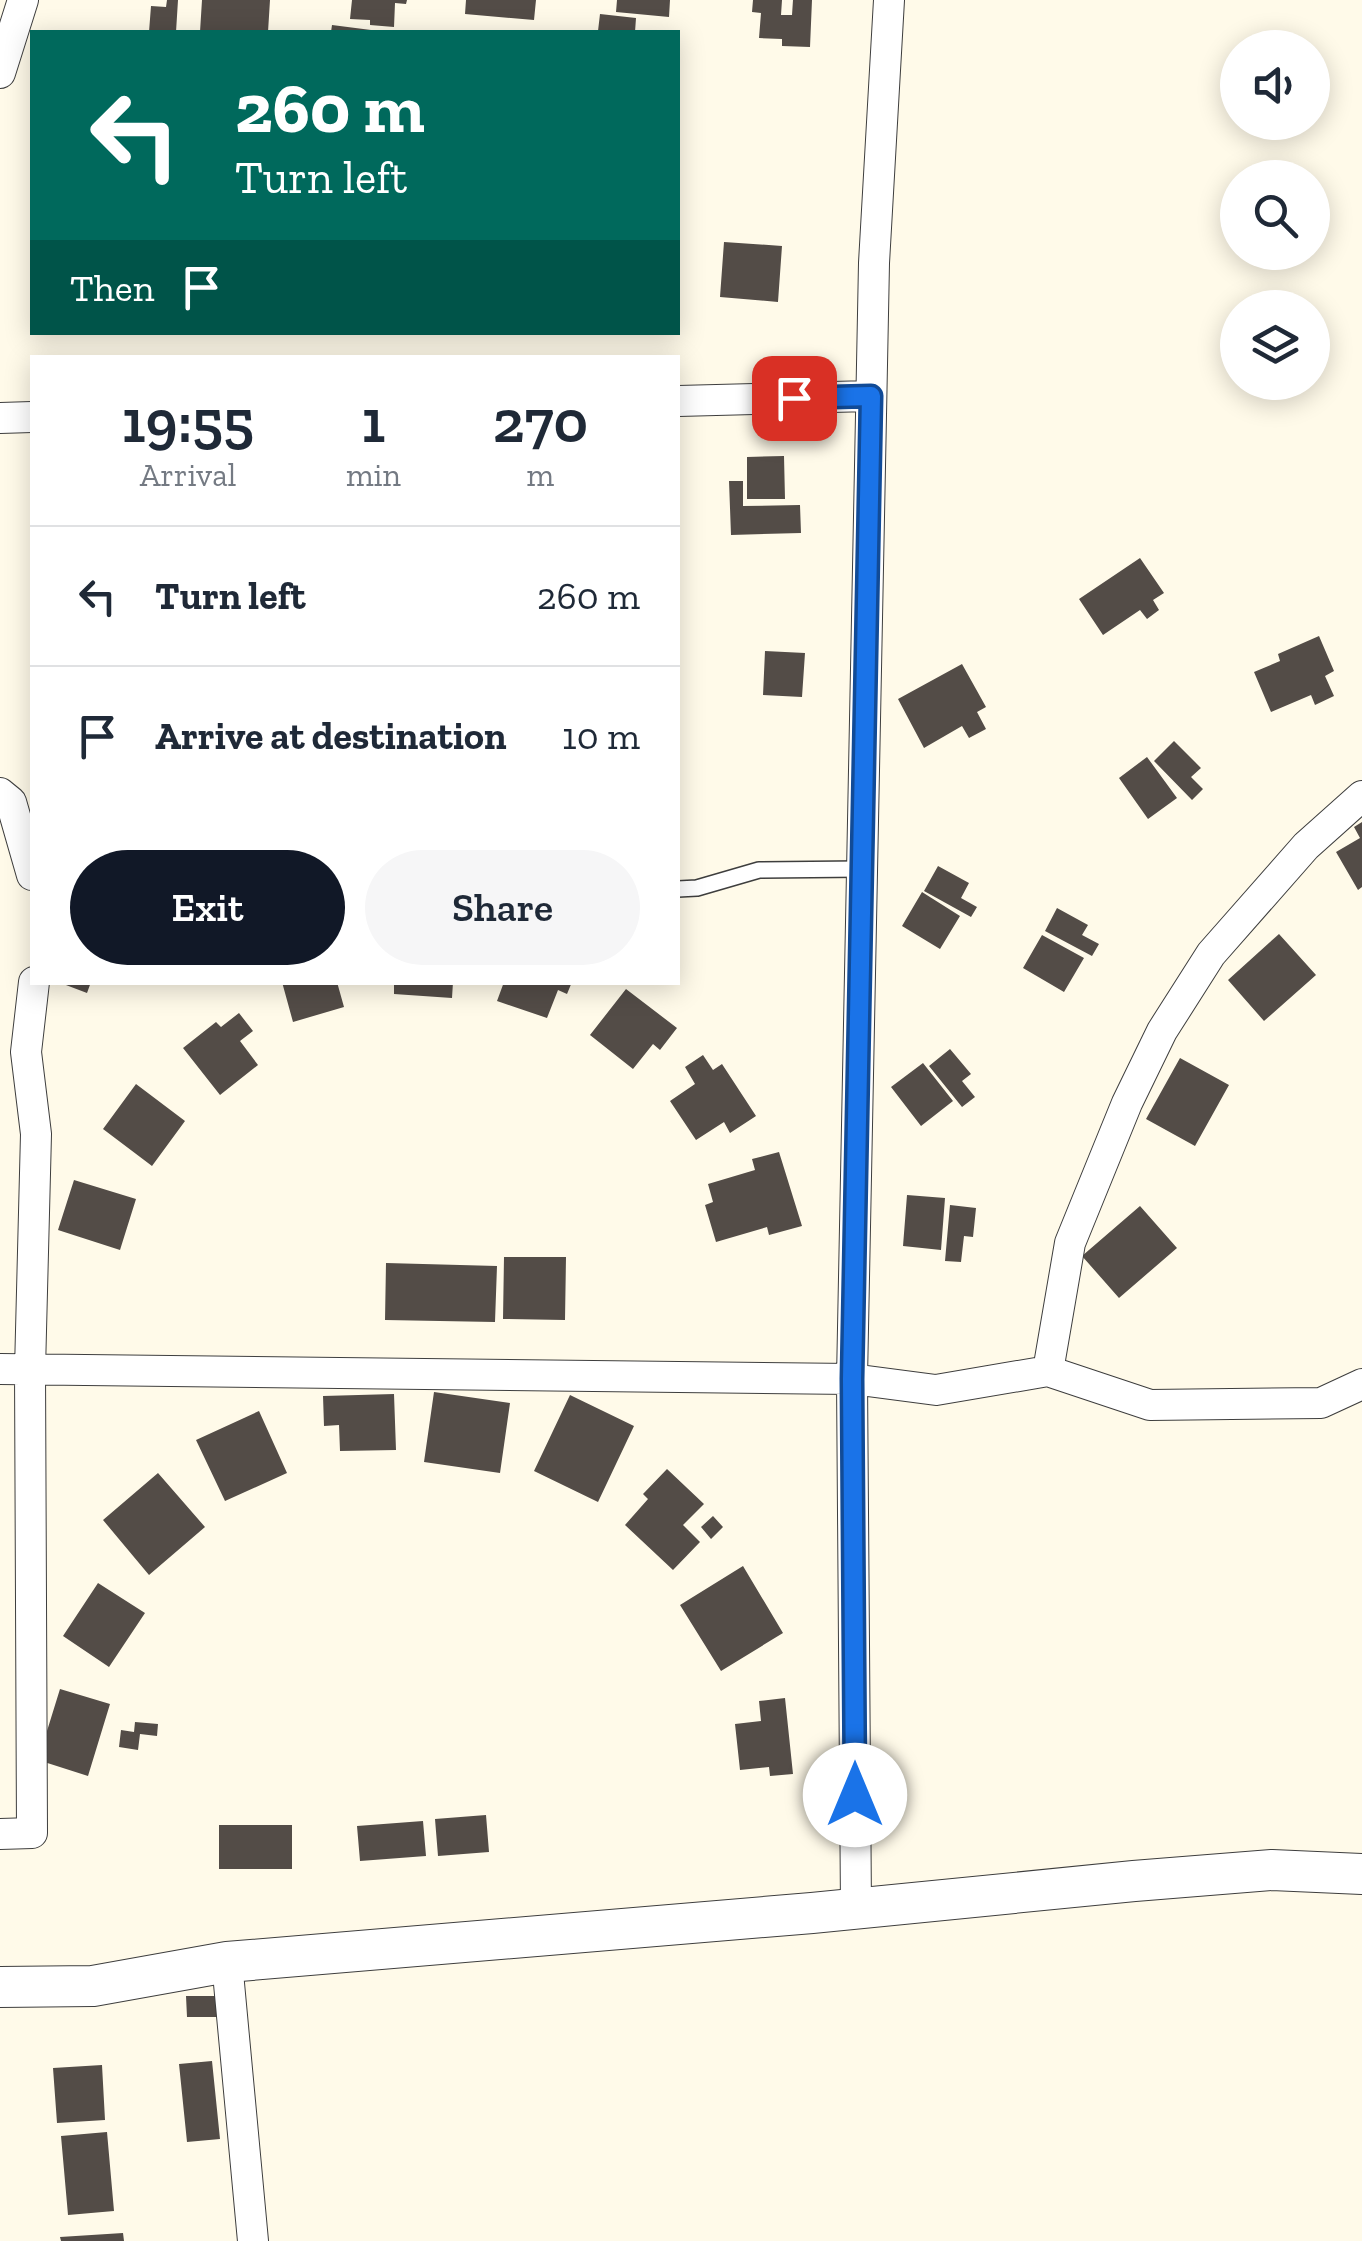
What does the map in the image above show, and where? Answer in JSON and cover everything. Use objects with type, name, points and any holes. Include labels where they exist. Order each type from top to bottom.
[{"type":"street","points":[[0,73],[23,0]]},
{"type":"street","points":[[856,1908],[852,1379],[874,263],[889,0]]},
{"type":"street","points":[[680,401],[871,396]]},
{"type":"street","points":[[0,418],[30,418]]},
{"type":"street","points":[[0,793],[11,802],[30,868]]},
{"type":"street","points":[[1048,1372],[1070,1243],[1127,1103],[1162,1030],[1210,954],[1306,846],[1362,796]]},
{"type":"street","points":[[0,1834],[32,1833],[15,1369],[36,1134],[13,1056],[33,985]]},
{"type":"street","points":[[15,1369],[852,1379],[936,1390],[1048,1372],[1150,1406],[1321,1403],[1362,1384]]},
{"type":"street","points":[[0,1987],[94,1986],[227,1962],[1272,1870],[1362,1874]]},
{"type":"street","points":[[227,1962],[252,2241]]},
{"type":"lane","points":[[680,890],[759,870],[861,869]]},
{"type":"building","points":[[167,0],[178,0],[176,30],[149,30],[151,6],[166,7]]},
{"type":"building","points":[[202,0],[270,0],[268,30],[200,30]]},
{"type":"building","points":[[352,0],[407,0],[406,4],[395,3],[394,27],[350,19]]},
{"type":"building","points":[[466,0],[536,0],[534,20],[465,14]]},
{"type":"building","points":[[617,0],[670,0],[669,17],[616,12]]},
{"type":"building","points":[[753,0],[782,0],[781,15],[792,15],[793,0],[812,0],[810,47],[782,46],[782,39],[759,38],[761,13],[752,12]]},
{"type":"building","points":[[600,14],[636,18],[635,30],[598,30]]},
{"type":"building","points":[[332,25],[371,30],[331,30]]},
{"type":"building","points":[[724,242],[782,246],[778,302],[720,297]]},
{"type":"building","points":[[784,456],[785,499],[747,499],[747,457]]},
{"type":"building","points":[[729,481],[743,481],[743,506],[800,505],[801,533],[731,535]]},
{"type":"building","points":[[1140,558],[1164,593],[1153,600],[1159,610],[1147,619],[1140,610],[1103,635],[1079,599]]},
{"type":"building","points":[[1319,636],[1334,671],[1325,676],[1334,696],[1315,705],[1311,695],[1271,712],[1254,672],[1280,661],[1278,654]]},
{"type":"building","points":[[765,651],[805,653],[802,697],[763,695]]},
{"type":"building","points":[[962,664],[986,707],[977,712],[986,729],[969,738],[962,726],[924,748],[898,699]]},
{"type":"building","points":[[1174,741],[1201,768],[1191,777],[1203,789],[1192,800],[1154,761]]},
{"type":"building","points":[[1147,757],[1177,798],[1148,819],[1119,778]]},
{"type":"building","points":[[1362,822],[1362,887],[1358,890],[1336,852],[1360,838],[1354,827]]},
{"type":"building","points":[[938,866],[969,883],[961,898],[977,907],[971,917],[924,891]]},
{"type":"building","points":[[922,892],[960,916],[940,949],[902,926]]},
{"type":"building","points":[[1057,908],[1088,925],[1082,935],[1099,944],[1092,956],[1045,931]]},
{"type":"building","points":[[1279,934],[1316,975],[1264,1021],[1228,980]]},
{"type":"building","points":[[1042,935],[1084,958],[1064,992],[1023,968]]},
{"type":"building","points":[[66,985],[90,985],[87,993]]},
{"type":"building","points":[[283,985],[338,985],[344,1007],[293,1022]]},
{"type":"building","points":[[394,985],[453,985],[452,998],[394,994]]},
{"type":"building","points":[[503,985],[571,985],[567,994],[558,990],[547,1018],[497,1001]]},
{"type":"building","points":[[626,989],[677,1028],[660,1050],[653,1044],[633,1069],[590,1035]]},
{"type":"building","points":[[239,1013],[253,1031],[240,1041],[258,1065],[220,1095],[183,1048],[216,1022],[221,1027]]},
{"type":"building","points":[[950,1049],[971,1074],[962,1081],[975,1097],[962,1107],[929,1066]]},
{"type":"building","points":[[703,1055],[713,1070],[722,1064],[756,1116],[730,1133],[724,1122],[696,1140],[670,1101],[695,1084],[685,1067]]},
{"type":"building","points":[[1180,1058],[1229,1085],[1195,1146],[1146,1119]]},
{"type":"building","points":[[923,1063],[953,1101],[921,1126],[891,1087]]},
{"type":"building","points":[[136,1084],[185,1121],[152,1166],[103,1129]]},
{"type":"building","points":[[779,1152],[802,1226],[769,1235],[767,1227],[716,1242],[705,1205],[713,1202],[708,1184],[755,1170],[752,1159]]},
{"type":"building","points":[[74,1180],[136,1199],[120,1250],[58,1230]]},
{"type":"building","points":[[907,1195],[945,1198],[941,1250],[903,1246]]},
{"type":"building","points":[[950,1205],[976,1208],[973,1237],[964,1236],[961,1262],[945,1261]]},
{"type":"building","points":[[1140,1206],[1177,1248],[1119,1298],[1082,1256]]},
{"type":"building","points":[[504,1257],[566,1257],[565,1320],[503,1319]]},
{"type":"building","points":[[386,1263],[497,1266],[495,1322],[385,1320]]},
{"type":"building","points":[[434,1392],[510,1403],[500,1473],[424,1462]]},
{"type":"building","points":[[394,1394],[396,1450],[340,1451],[339,1425],[324,1426],[323,1396]]},
{"type":"building","points":[[570,1395],[634,1426],[598,1502],[534,1471]]},
{"type":"building","points":[[259,1411],[287,1473],[225,1501],[196,1440]]},
{"type":"building","points":[[667,1469],[704,1504],[683,1525],[700,1542],[673,1570],[625,1525],[648,1499],[643,1494]]},
{"type":"building","points":[[158,1473],[205,1527],[149,1575],[103,1520]]},
{"type":"building","points":[[713,1516],[723,1527],[711,1539],[701,1527]]},
{"type":"building","points":[[743,1566],[783,1633],[721,1671],[680,1605]]},
{"type":"building","points":[[98,1583],[145,1613],[109,1667],[63,1636]]},
{"type":"building","points":[[60,1689],[110,1704],[88,1776],[38,1760]]},
{"type":"building","points":[[785,1698],[793,1774],[770,1776],[769,1767],[740,1770],[735,1724],[761,1721],[759,1701]]},
{"type":"building","points":[[135,1722],[158,1724],[157,1736],[140,1734],[138,1750],[119,1747],[121,1730],[134,1732]]},
{"type":"building","points":[[486,1815],[489,1852],[438,1856],[435,1819]]},
{"type":"building","points":[[423,1821],[426,1856],[360,1861],[357,1826]]},
{"type":"building","points":[[219,1825],[292,1825],[292,1869],[219,1869]]},
{"type":"building","points":[[186,1996],[221,1996],[222,2017],[187,2017]]},
{"type":"building","points":[[212,2061],[220,2139],[187,2142],[179,2064]]},
{"type":"building","points":[[102,2065],[105,2120],[57,2123],[53,2068]]},
{"type":"building","points":[[107,2132],[114,2211],[68,2215],[61,2136]]},
{"type":"building","points":[[123,2233],[124,2241],[61,2241],[60,2237]]},
{"type":"route","points":[[794,398],[871,396],[852,1379],[855,1795]]}]
